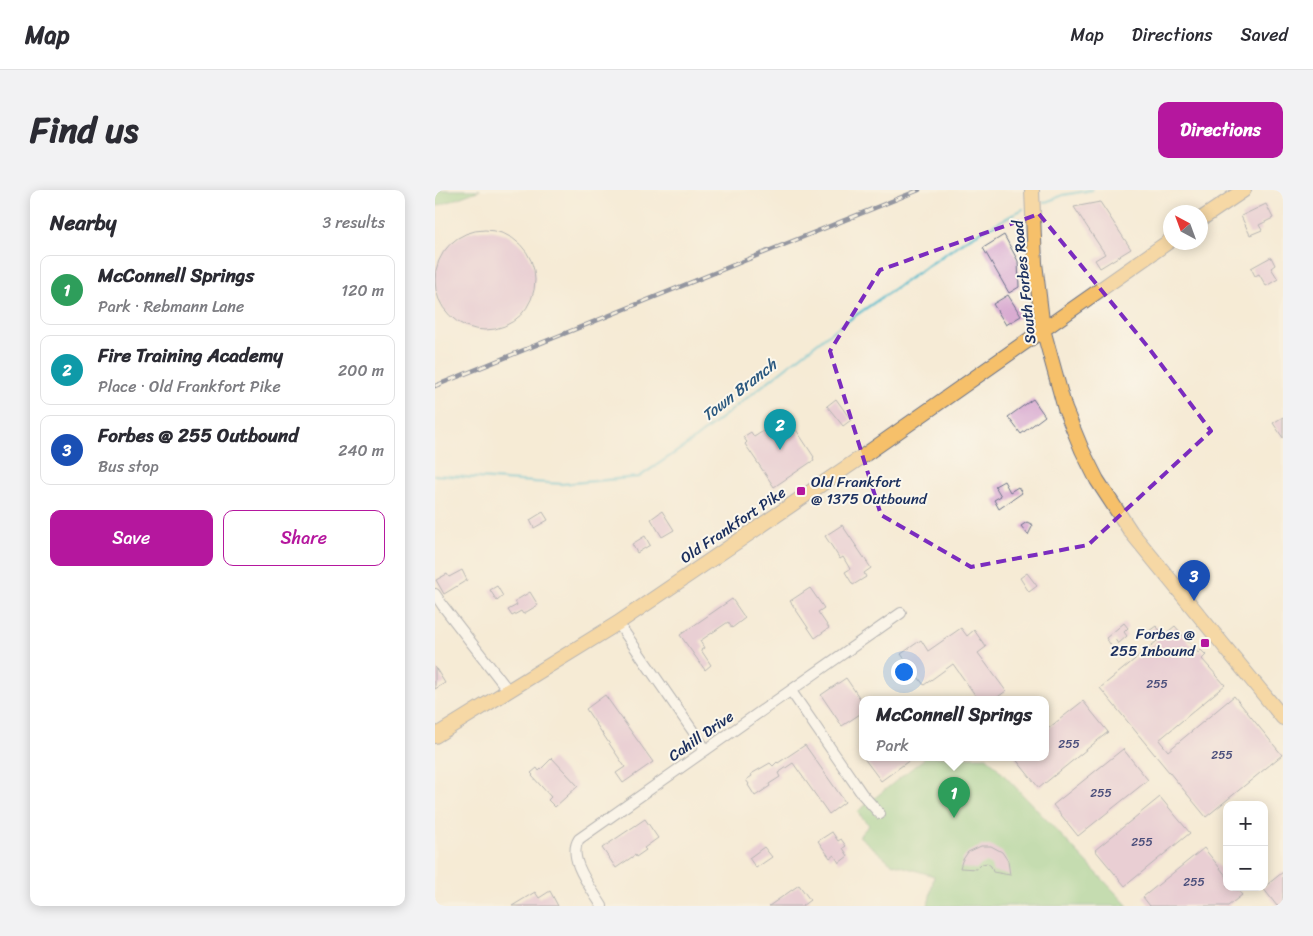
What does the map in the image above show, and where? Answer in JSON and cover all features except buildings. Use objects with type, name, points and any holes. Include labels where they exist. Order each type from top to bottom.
[{"type":"main road","name":"South Forbes Road","points":[[1032,190],[1035,263],[1043,329],[1065,409],[1082,450],[1097,480],[1131,532],[1283,718]]},
{"type":"main road","points":[[1208,215],[1244,190]]},
{"type":"main road","name":"Old Frankfort Pike","points":[[435,736],[618,623],[866,454],[1163,246]]},
{"type":"street","points":[[435,594],[508,690]]},
{"type":"street","name":"Cahill Drive","points":[[602,906],[576,861],[575,850],[579,839],[901,614]]},
{"type":"street","points":[[618,623],[706,750]]},
{"type":"street","points":[[791,690],[863,794],[880,814]]},
{"type":"highlighted area","points":[[1039,214],[1148,347],[1211,431],[1088,545],[971,567],[881,515],[830,351],[880,270]]},
{"type":"green space","points":[[435,190],[480,190],[435,207]]},
{"type":"green space","points":[[921,761],[991,761],[1128,906],[928,906],[934,876],[891,863],[859,836],[869,825],[857,812]]},
{"type":"waterway","name":"Town Branch","points":[[1044,203],[1063,195],[1092,190]]},
{"type":"waterway","name":"Town Branch","points":[[435,475],[562,484],[639,477],[688,444],[830,333],[967,239],[1023,209]]},
{"type":"railway","points":[[435,386],[919,190]]},
{"type":"place","name":"Fire Training Academy","points":[[780,450]]},
{"type":"place","name":"Old Frankfort @ 1375 Outbound","points":[[801,491]]},
{"type":"place","name":"Forbes @ 255 Outbound","points":[[1194,601]]},
{"type":"place","name":"Forbes @ 255 Inbound","points":[[1205,643]]},
{"type":"place","name":"McConnell Springs","points":[[954,818]]}]
